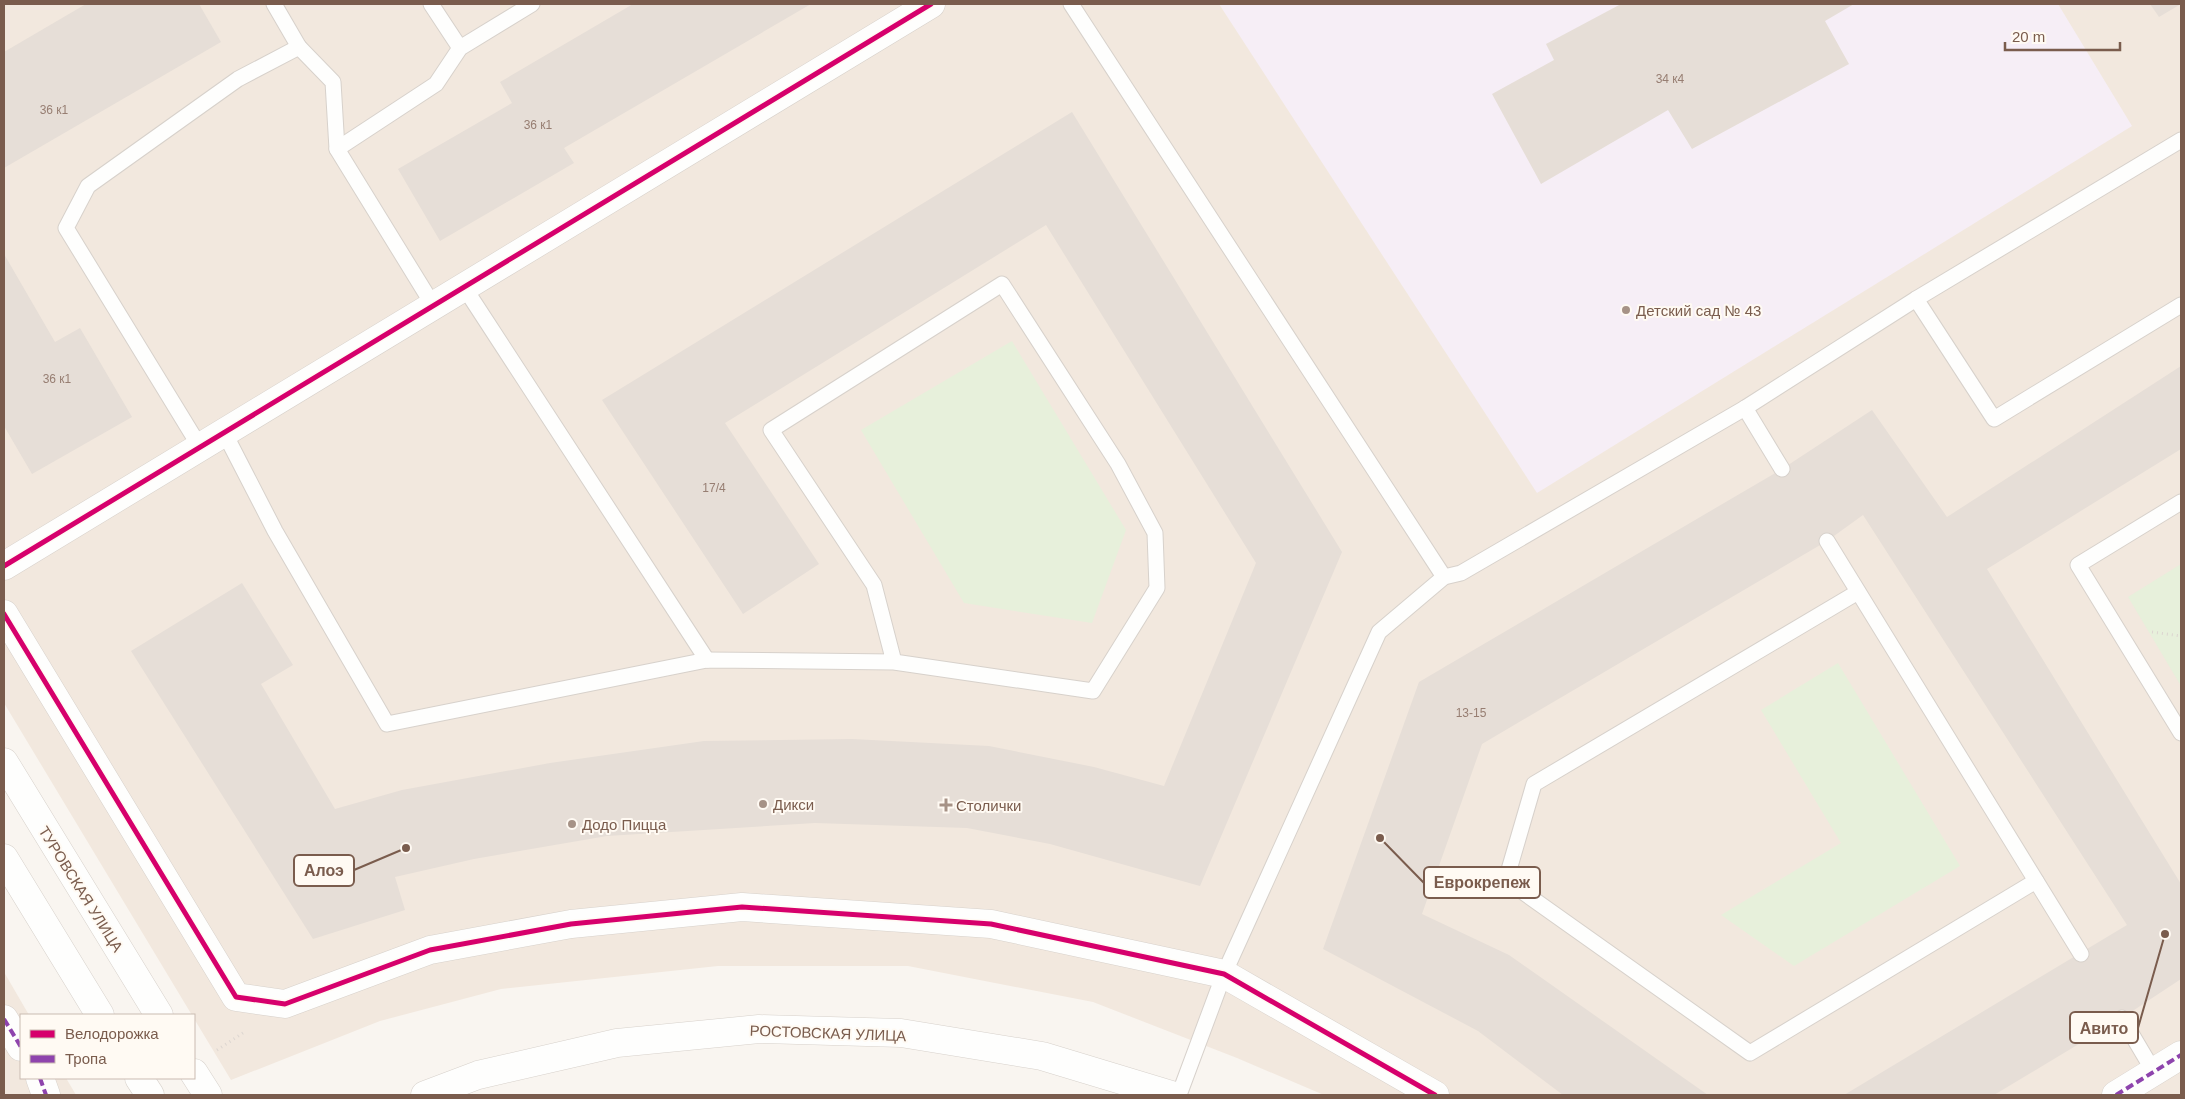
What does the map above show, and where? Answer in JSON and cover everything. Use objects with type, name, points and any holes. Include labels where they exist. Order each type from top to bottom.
[{"type":"street","points":[[4,566],[931,4]]},
{"type":"street","points":[[4,614],[236,997],[285,1004],[430,950],[571,924],[742,907],[991,924],[1224,974],[1435,1095]]},
{"type":"street","name":"ТУРОВСКАЯ УЛИЦА","points":[[4,762],[158,1014]]},
{"type":"street","points":[[4,858],[99,1014]]},
{"type":"street","points":[[4,1018],[20,1045]]},
{"type":"street","name":"РОСТОВСКАЯ УЛИЦА","points":[[425,1095],[478,1075],[617,1043],[759,1029],[901,1033],[1042,1056],[1171,1095]]},
{"type":"street","points":[[2116,1095],[2181,1055]]},
{"type":"street","points":[[195,1075],[208,1095]]},
{"type":"street","points":[[40,1079],[46,1095]]},
{"type":"street","points":[[140,1079],[150,1095]]},
{"type":"lane","points":[[274,4],[299,47],[333,82],[337,149],[433,305]]},
{"type":"lane","points":[[431,4],[460,48]]},
{"type":"lane","points":[[337,149],[436,84],[460,48],[532,4]]},
{"type":"lane","points":[[1070,4],[1444,577]]},
{"type":"lane","points":[[200,447],[66,228],[88,186],[238,80],[299,47]]},
{"type":"lane","points":[[1179,1095],[1224,974],[1379,632],[1444,577],[1461,573],[1745,408],[1916,299],[2181,140]]},
{"type":"lane","points":[[224,432],[275,531],[387,724],[707,660],[894,662],[1094,690],[1158,588],[1155,533],[1118,464],[1002,284],[771,430],[874,584],[894,662]]},
{"type":"lane","points":[[464,287],[707,660]]},
{"type":"lane","points":[[1916,299],[1994,419],[2181,305]]},
{"type":"lane","points":[[1745,408],[1782,469]]},
{"type":"lane","points":[[2181,502],[2078,565],[2181,732]]},
{"type":"lane","points":[[1827,541],[2081,954]]},
{"type":"lane","points":[[1858,592],[1534,784],[1506,880],[1750,1053],[2036,881]]},
{"type":"lane","points":[[2122,1018],[2154,1072]]},
{"type":"shaded area","points":[[4,4],[2181,4],[2181,1095],[1324,1095],[1237,1058],[1093,1002],[908,966],[718,966],[501,989],[380,1021],[231,1080],[195,1020],[195,1014],[191,1014],[4,703]]},
{"type":"shaded area","name":"Детский сад № 43","points":[[1219,4],[2058,4],[2132,126],[1537,493]]},
{"type":"shaded area","points":[[4,972],[28,1014],[20,1014],[20,1079],[67,1079],[76,1095],[4,1095]]},
{"type":"green space","points":[[1012,341],[1126,530],[1092,623],[964,603],[861,430]]},
{"type":"green space","points":[[2181,564],[2181,686],[2128,597]]},
{"type":"green space","points":[[1838,663],[1960,866],[1794,966],[1721,915],[1841,843],[1761,710]]},
{"type":"building","points":[[86,4],[199,4],[221,42],[4,168],[4,52]]},
{"type":"building","points":[[633,4],[811,4],[564,148],[574,163],[440,241],[398,169],[512,103],[500,82]]},
{"type":"building","points":[[1621,4],[1854,4],[1825,21],[1849,64],[1692,149],[1668,110],[1541,184],[1492,94],[1554,60],[1546,44]]},
{"type":"building","points":[[2150,4],[2181,4],[2159,17]]},
{"type":"building","points":[[1072,112],[1342,552],[1200,886],[1050,844],[967,828],[815,823],[607,836],[474,859],[395,877],[405,910],[313,939],[131,651],[242,583],[293,665],[261,684],[335,809],[402,790],[550,763],[704,741],[852,739],[989,746],[1094,767],[1164,786],[1256,563],[1046,225],[725,423],[819,564],[743,614],[602,400]]},
{"type":"building","points":[[4,254],[55,342],[80,328],[132,417],[32,474],[4,426]]},
{"type":"building","points":[[2181,366],[2181,449],[1987,569],[2181,884],[2181,979],[2122,1018],[1994,1095],[1844,1095],[2127,925],[1863,515],[1827,541],[1482,744],[1422,914],[1509,955],[1708,1095],[1563,1095],[1478,1031],[1323,949],[1419,682],[1782,469],[1872,410],[1947,517]]},
{"type":"marked path","points":[[4,1019],[20,1045]]},
{"type":"marked path","points":[[2116,1095],[2181,1055]]},
{"type":"marked path","points":[[40,1079],[46,1095]]},
{"type":"cycle path","points":[[4,566],[931,4]]},
{"type":"cycle path","points":[[4,614],[236,997],[285,1004],[430,950],[571,924],[742,907],[991,924],[1224,974],[1435,1095]]},
{"type":"place","name":"Детский сад № 43","points":[[1626,310]]},
{"type":"place","name":"Дикси","points":[[763,804]]},
{"type":"place","name":"Столички","points":[[946,805]]},
{"type":"place","name":"Додо Пицца","points":[[572,824]]},
{"type":"place","name":"Еврокрепеж","points":[[1380,838]]},
{"type":"place","name":"Алоэ","points":[[406,848]]},
{"type":"place","name":"Авито","points":[[2165,934]]}]
